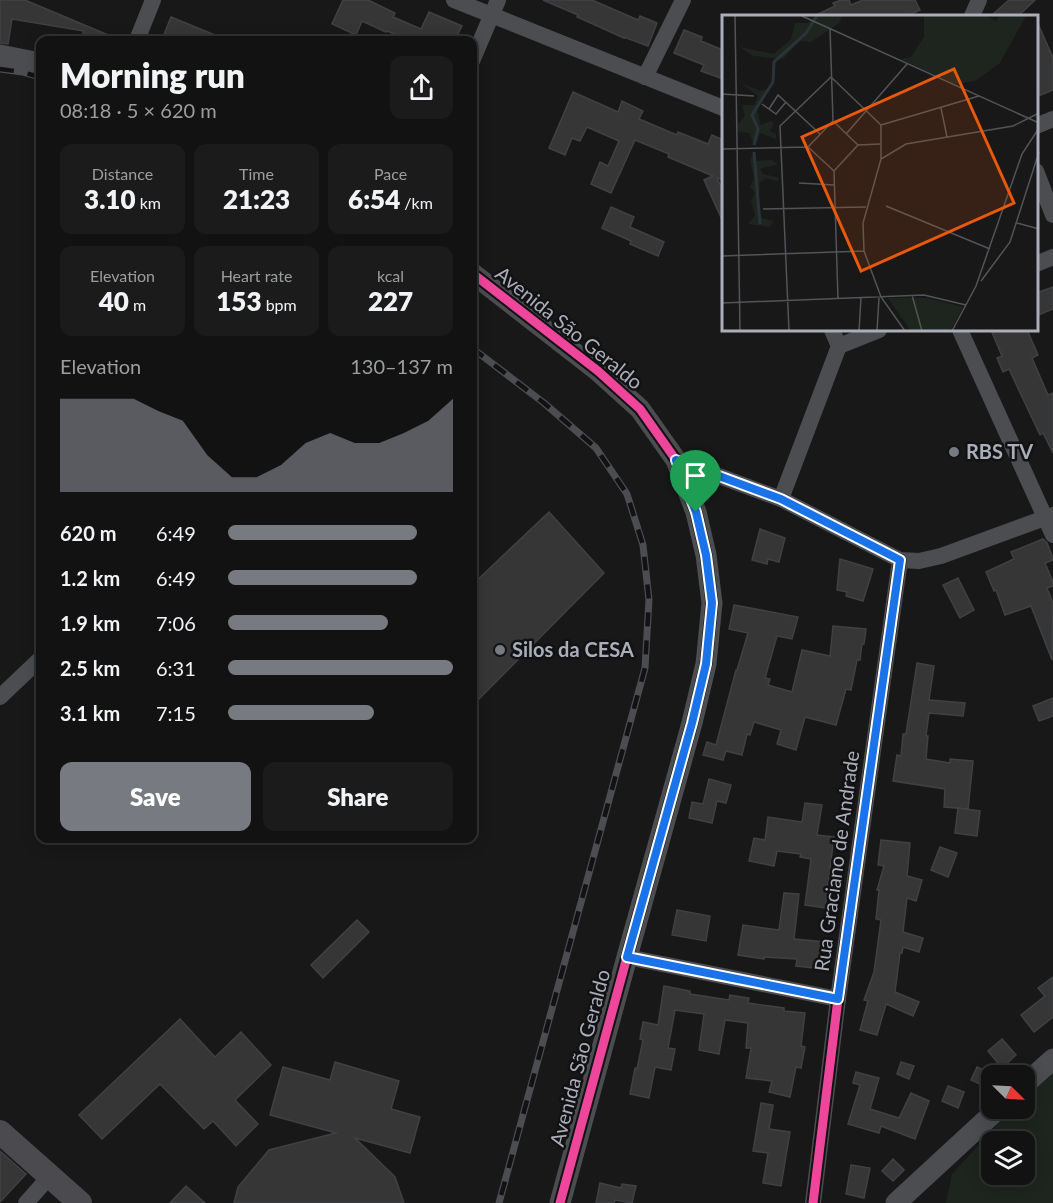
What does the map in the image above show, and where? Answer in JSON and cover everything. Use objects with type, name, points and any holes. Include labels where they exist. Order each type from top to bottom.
[{"type":"main road","points":[[0,1132],[80,1203]]},
{"type":"street","points":[[139,36],[153,0]]},
{"type":"street","points":[[454,0],[722,108]]},
{"type":"street","points":[[477,49],[498,0]]},
{"type":"street","points":[[645,77],[683,0]]},
{"type":"street","points":[[972,15],[979,0]]},
{"type":"street","points":[[0,55],[36,62]]},
{"type":"street","points":[[1038,125],[1053,118]]},
{"type":"street","points":[[1038,176],[1053,215]]},
{"type":"street","points":[[1038,263],[1053,257]]},
{"type":"street","name":"Avenida São Geraldo","points":[[477,277],[598,371],[640,409],[676,460],[696,512],[706,555],[712,603],[706,664],[692,723],[560,1203]]},
{"type":"street","points":[[781,499],[839,346],[833,332]]},
{"type":"street","points":[[839,346],[874,332]]},
{"type":"street","points":[[961,332],[1049,517],[1053,535]]},
{"type":"street","points":[[676,460],[781,499],[900,560],[919,561],[941,556],[1049,517]]},
{"type":"street","name":"Rua Graciano de Andrade","points":[[813,1203],[838,999],[900,560]]},
{"type":"street","points":[[0,697],[36,663]]},
{"type":"street","points":[[627,957],[838,999]]},
{"type":"street","points":[[1035,1075],[1053,1059]]},
{"type":"street","points":[[896,1203],[987,1119]]},
{"type":"street","points":[[26,1203],[50,1176]]},
{"type":"shaded area","points":[[1053,1063],[1053,1203],[946,1203],[952,1174],[981,1143],[981,1185],[1035,1185],[1035,1131],[992,1131],[1003,1119],[1035,1119],[1035,1084]]},
{"type":"building","points":[[0,0],[25,0],[110,36],[82,36],[84,31],[12,19],[8,44],[0,43]]},
{"type":"building","points":[[343,0],[368,0],[395,13],[393,17],[421,29],[429,12],[462,26],[457,36],[399,36],[362,21],[356,35],[332,24]]},
{"type":"building","points":[[543,0],[592,0],[638,20],[640,16],[657,23],[648,46],[624,38]]},
{"type":"building","points":[[841,0],[849,0],[851,5],[863,0],[915,0],[920,10],[908,15],[816,15],[835,6],[833,3]]},
{"type":"building","points":[[1009,0],[1035,0],[1019,15],[992,15]]},
{"type":"building","points":[[171,17],[217,36],[163,36]]},
{"type":"building","points":[[1038,24],[1053,58],[1053,90],[1038,96]]},
{"type":"building","points":[[684,30],[702,37],[701,41],[722,50],[722,79],[701,71],[704,65],[674,53]]},
{"type":"building","points":[[573,92],[618,112],[622,101],[643,111],[639,119],[677,135],[678,132],[708,144],[712,135],[722,140],[722,180],[717,178],[722,189],[722,220],[704,180],[713,176],[668,157],[669,154],[635,140],[611,193],[591,184],[600,162],[608,166],[619,141],[587,127],[580,141],[572,138],[565,155],[549,148]]},
{"type":"building","points":[[611,207],[634,217],[630,227],[664,242],[658,256],[602,228]]},
{"type":"building","points":[[1053,287],[1053,309],[1038,315],[1038,292]]},
{"type":"building","points":[[992,332],[1028,332],[1038,355],[1032,358],[1048,395],[1053,393],[1053,453],[1043,433],[1040,435],[1009,369],[1003,372],[997,358],[1002,356]]},
{"type":"building","name":"Silos da CESA","points":[[549,512],[604,573],[477,701],[477,580]]},
{"type":"building","points":[[760,529],[785,538],[779,562],[768,559],[767,564],[752,560]]},
{"type":"building","points":[[1043,539],[1053,558],[1045,563],[1053,582],[1053,586],[1047,588],[1053,603],[1052,660],[1031,606],[1005,615],[996,590],[994,591],[986,572],[1014,559],[1011,552]]},
{"type":"building","points":[[840,559],[873,569],[863,601],[846,596],[847,592],[837,590]]},
{"type":"building","points":[[958,578],[974,610],[960,618],[943,585]]},
{"type":"building","points":[[734,605],[798,617],[792,639],[777,636],[765,678],[770,679],[768,685],[792,692],[802,650],[830,656],[833,626],[866,629],[851,690],[846,689],[836,725],[805,717],[796,750],[777,744],[781,730],[754,722],[750,735],[747,734],[742,755],[726,751],[723,760],[703,755],[707,742],[716,745],[748,633],[729,629]]},
{"type":"building","points":[[917,663],[934,666],[929,700],[965,703],[963,716],[929,713],[926,759],[950,763],[950,759],[973,761],[968,809],[944,807],[945,789],[893,781],[897,755],[901,756],[903,734],[906,734]]},
{"type":"building","points":[[1053,698],[1053,716],[1039,721],[1033,706]]},
{"type":"building","points":[[709,779],[731,785],[726,803],[717,801],[712,823],[689,818],[692,802],[703,804]]},
{"type":"building","points":[[805,803],[822,805],[817,835],[834,837],[825,908],[805,905],[811,859],[800,857],[801,854],[777,851],[774,866],[749,861],[754,838],[765,840],[768,817],[802,822]]},
{"type":"building","points":[[958,808],[980,811],[977,836],[955,833]]},
{"type":"building","points":[[881,840],[910,843],[907,876],[922,880],[916,901],[907,898],[903,932],[923,938],[919,952],[903,947],[900,953],[895,992],[919,1002],[913,1016],[886,1004],[877,1035],[860,1030],[868,1001],[864,1000],[874,972],[881,920],[876,919],[879,890],[877,890],[884,866],[878,865]]},
{"type":"building","points":[[940,847],[957,853],[948,877],[931,870]]},
{"type":"building","points":[[784,893],[799,894],[794,939],[826,942],[823,969],[796,966],[797,959],[764,957],[764,959],[738,955],[743,925],[779,930]]},
{"type":"building","points":[[677,910],[710,916],[706,941],[672,935]]},
{"type":"building","points":[[357,920],[369,932],[323,978],[311,965]]},
{"type":"building","points":[[1053,977],[1053,1017],[1034,1032],[1021,1015],[1045,996],[1038,988]]},
{"type":"building","points":[[664,986],[690,991],[690,994],[729,1000],[730,995],[749,998],[748,1003],[805,1013],[801,1046],[805,1047],[801,1068],[796,1067],[790,1097],[769,1092],[772,1081],[746,1078],[751,1048],[746,1048],[748,1023],[725,1020],[719,1054],[699,1050],[704,1014],[675,1010],[668,1048],[675,1049],[671,1070],[655,1067],[649,1098],[630,1094],[643,1040],[640,1039],[643,1022],[658,1025]]},
{"type":"building","points":[[180,1019],[215,1057],[241,1032],[271,1065],[235,1100],[258,1124],[236,1146],[213,1121],[204,1129],[160,1084],[102,1139],[79,1115]]},
{"type":"building","points":[[1002,1039],[1016,1055],[1005,1065],[1000,1065],[988,1051]]},
{"type":"building","points":[[335,1062],[399,1081],[391,1109],[420,1117],[410,1153],[355,1138],[395,1177],[404,1203],[234,1203],[238,1187],[269,1150],[336,1133],[270,1115],[283,1067],[330,1080]]},
{"type":"building","points":[[901,1062],[914,1066],[909,1079],[897,1074]]},
{"type":"building","points":[[977,1067],[981,1069],[981,1085],[971,1080]]},
{"type":"building","points":[[856,1072],[879,1078],[870,1109],[899,1118],[911,1093],[929,1101],[915,1139],[881,1126],[879,1133],[848,1124],[860,1085],[853,1083]]},
{"type":"building","points":[[948,1086],[964,1092],[958,1108],[942,1101]]},
{"type":"building","points":[[761,1103],[773,1105],[769,1129],[790,1132],[781,1186],[763,1183],[768,1153],[753,1151]]},
{"type":"building","points":[[0,1151],[26,1174],[0,1202]]},
{"type":"building","points":[[893,1159],[904,1170],[893,1181],[882,1171]]},
{"type":"building","points":[[851,1165],[870,1168],[864,1198],[846,1194]]},
{"type":"building","points":[[600,1183],[621,1188],[622,1184],[636,1186],[632,1203],[615,1200],[614,1203],[596,1203]]},
{"type":"building","points":[[186,1186],[205,1203],[170,1203]]},
{"type":"railway","points":[[0,69],[36,76]]},
{"type":"railway","points":[[477,352],[544,403],[596,448],[627,494],[643,545],[649,600],[645,668],[499,1203]]},
{"type":"cycle path","points":[[477,277],[598,371],[640,409],[676,460],[696,512],[706,555],[712,603],[706,664],[692,723],[560,1203]]},
{"type":"cycle path","points":[[813,1203],[838,999],[900,560]]},
{"type":"place","name":"RBS TV","points":[[954,452]]},
{"type":"place","name":"Silos da CESA","points":[[500,650]]},
{"type":"route","points":[[676,460],[781,499],[900,560],[838,999],[627,957],[692,723],[706,664],[712,603],[706,555],[696,512],[676,460]]}]
